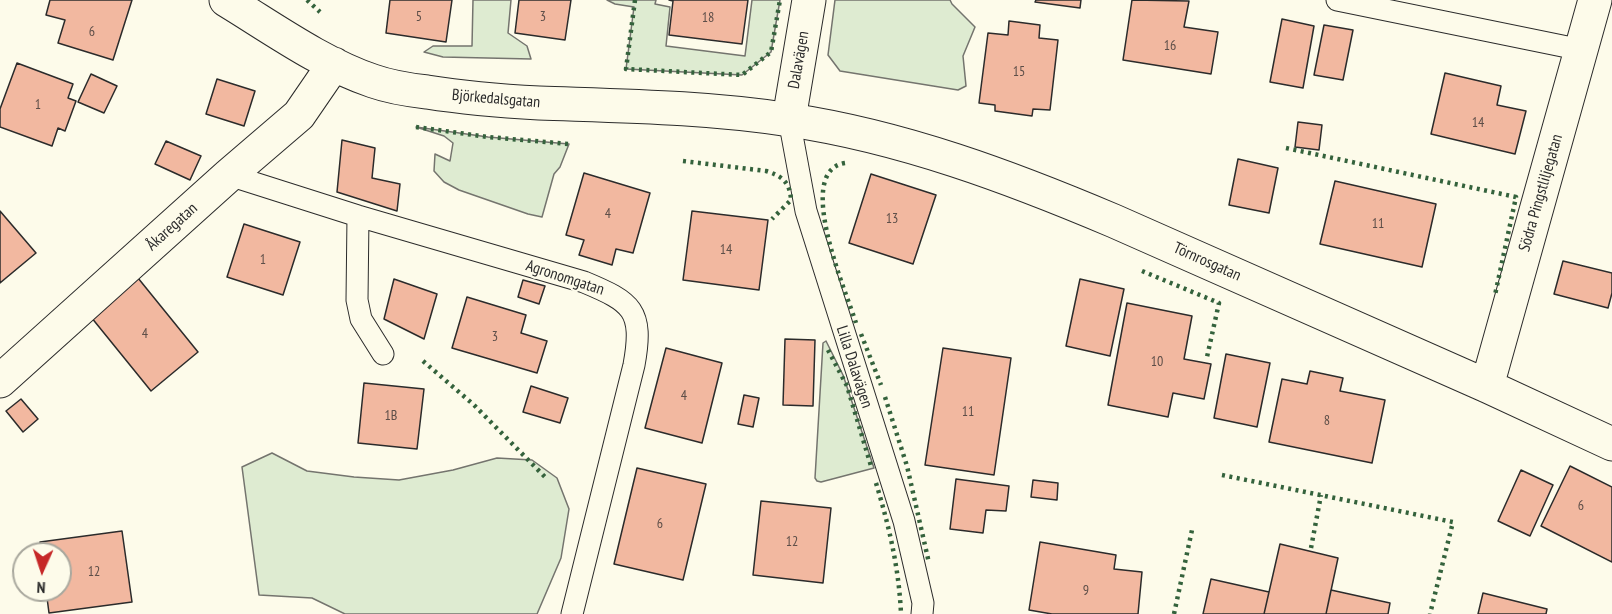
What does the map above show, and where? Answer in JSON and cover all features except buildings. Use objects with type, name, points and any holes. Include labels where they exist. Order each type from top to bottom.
[{"type":"street","name":"Björkedalsgatan","points":[[226,0],[334,64],[372,81],[397,88],[490,100],[729,112],[789,119]]},
{"type":"street","name":"Dalavägen","points":[[789,119],[809,0]]},
{"type":"street","name":"Södra Pingstliljegatan","points":[[1487,386],[1595,0]]},
{"type":"street","name":"Åkaregatan","points":[[0,381],[229,175],[299,116],[334,64]]},
{"type":"street","name":"Törnrosgatan","points":[[789,119],[855,130],[914,146],[1054,196],[1487,386],[1612,444]]},
{"type":"lane","points":[[1337,0],[1581,50]]},
{"type":"lane","name":"Lilla Dalavägen","points":[[789,119],[806,211],[904,521],[923,603],[922,614]]},
{"type":"lane","name":"Agronomgatan","points":[[229,175],[358,216],[584,282],[616,296],[628,306],[636,322],[634,365],[572,614]]},
{"type":"lane","points":[[358,216],[357,300],[361,319],[383,354]]},
{"type":"green space","points":[[473,0],[511,0],[508,33],[527,46],[531,59],[443,57],[424,52],[433,46],[472,46]]},
{"type":"green space","points":[[607,0],[656,0],[655,4],[670,7],[666,46],[745,56],[752,0],[780,0],[771,52],[742,75],[626,69],[634,7],[615,4]]},
{"type":"green space","points":[[835,0],[950,0],[975,27],[963,56],[966,86],[958,90],[840,71],[828,55]]},
{"type":"green space","points":[[416,127],[488,137],[569,144],[560,167],[554,174],[542,217],[459,190],[444,182],[434,171],[435,154],[450,161],[453,143],[444,136]]},
{"type":"green space","points":[[826,341],[843,375],[874,468],[821,482],[815,478],[823,343]]},
{"type":"green space","points":[[272,453],[307,471],[399,480],[453,470],[497,458],[532,460],[557,478],[569,509],[561,558],[537,614],[345,614],[312,598],[259,595],[242,467]]},
{"type":"hedge","points":[[307,0],[320,12]]},
{"type":"hedge","points":[[635,0],[626,69],[742,75],[771,52],[780,0]]},
{"type":"hedge","points":[[416,127],[488,137],[569,144]]},
{"type":"hedge","points":[[1286,148],[1516,197],[1495,295]]},
{"type":"hedge","points":[[683,161],[766,171],[777,175],[787,184],[791,200],[772,219]]},
{"type":"hedge","points":[[845,163],[830,171],[824,187],[823,209],[835,262],[856,323]]},
{"type":"hedge","points":[[1142,271],[1219,303],[1207,357]]},
{"type":"hedge","points":[[861,334],[881,385]]},
{"type":"hedge","points":[[828,350],[847,386],[871,466]]},
{"type":"hedge","points":[[423,361],[474,405],[546,478]]},
{"type":"hedge","points":[[885,397],[907,466],[929,563]]},
{"type":"hedge","points":[[1222,475],[1453,522],[1430,614]]},
{"type":"hedge","points":[[876,483],[893,547],[901,614]]},
{"type":"hedge","points":[[1311,548],[1321,495]]},
{"type":"hedge","points":[[1174,614],[1192,530]]}]
